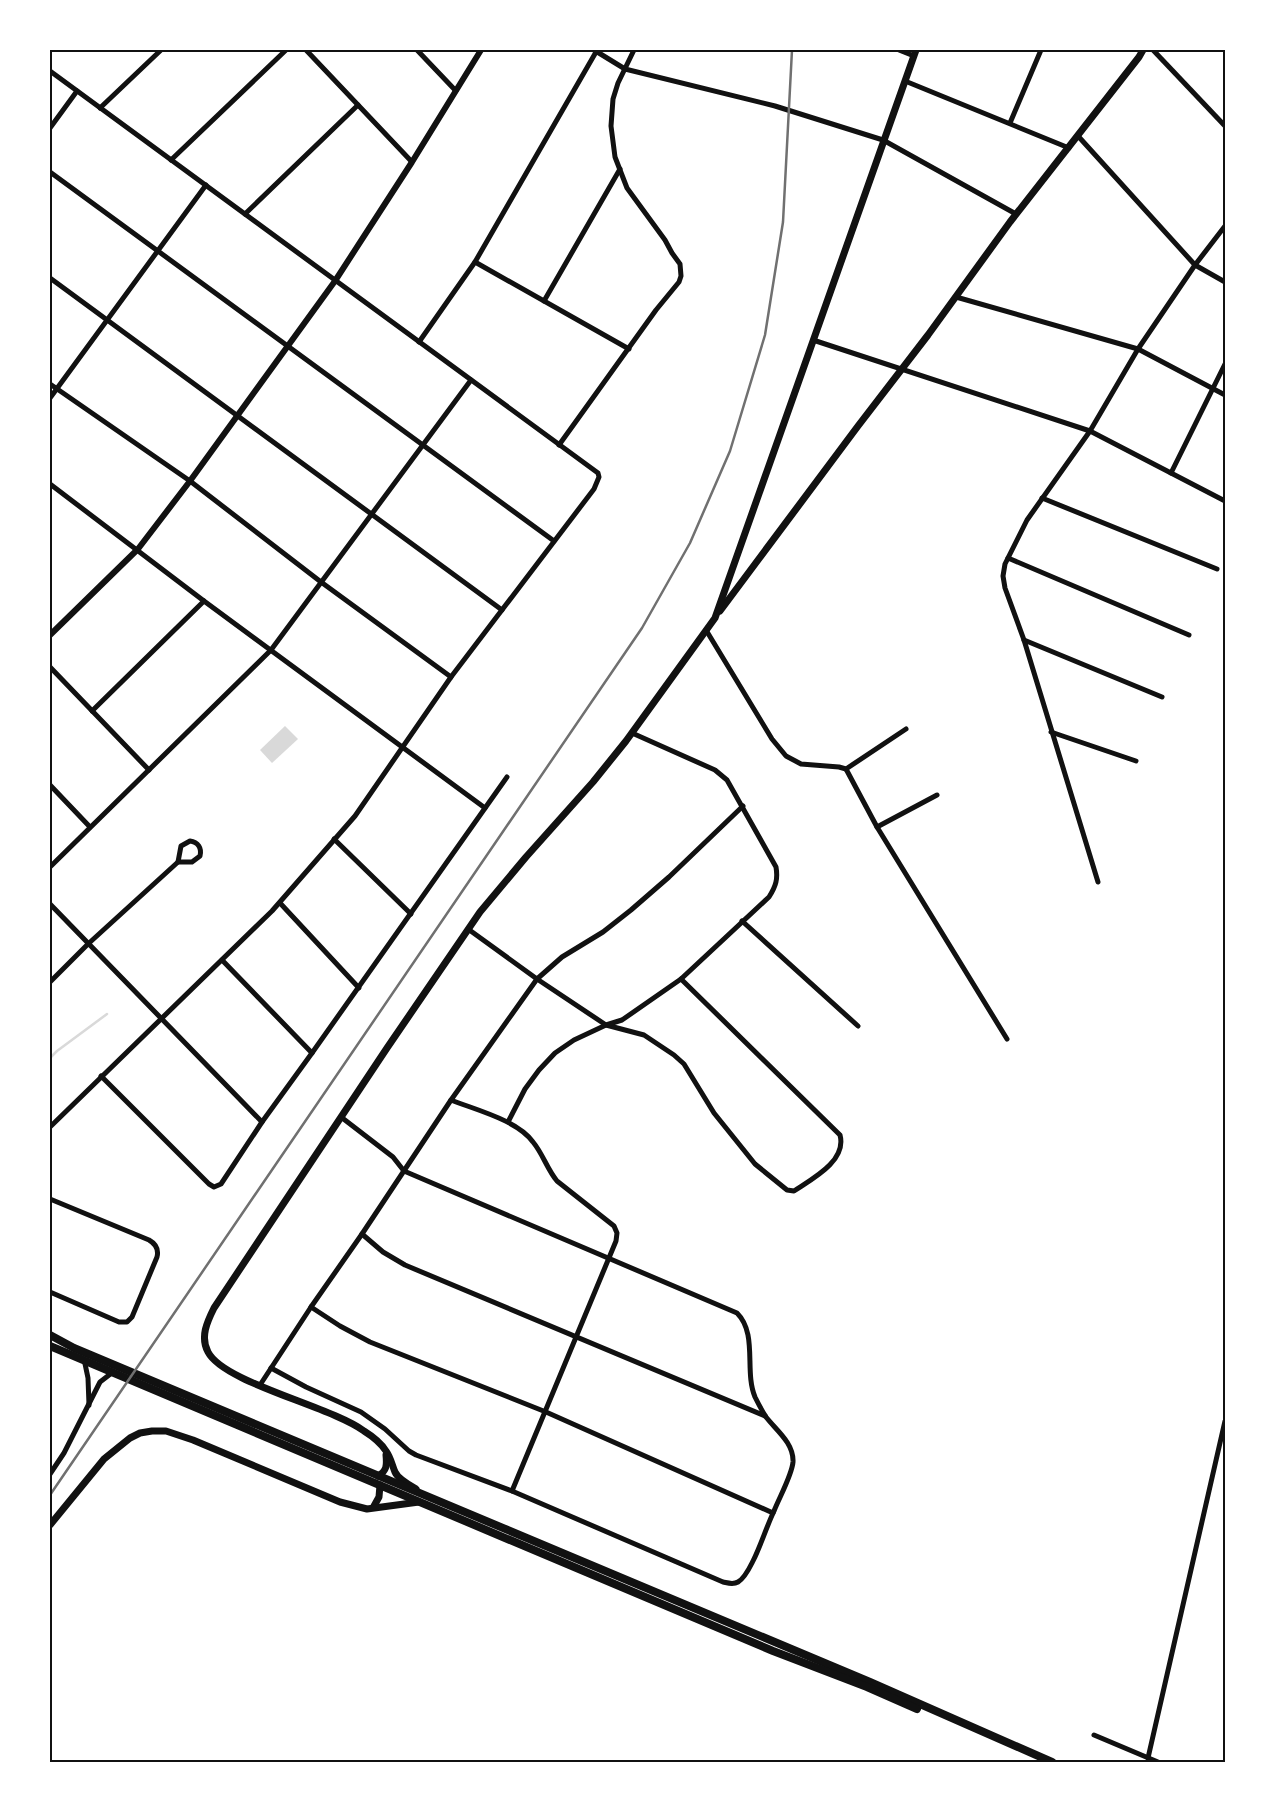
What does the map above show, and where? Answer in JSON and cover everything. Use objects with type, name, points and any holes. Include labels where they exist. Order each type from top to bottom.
[{"type":"main road","points":[[433,1498],[398,1476],[386,1450],[373,1438],[351,1423],[225,1369],[213,1358],[207,1349],[206,1325],[214,1308],[387,1048],[484,907],[593,782],[632,733],[706,630],[1016,214],[1143,50]]},
{"type":"main road","points":[[716,618],[915,53]]},
{"type":"main road","points":[[734,566],[740,572],[750,572]]},
{"type":"main road","points":[[50,1335],[74,1348],[380,1485],[773,1651],[867,1687],[1041,1762]]},
{"type":"main road","points":[[50,1346],[433,1498],[870,1682],[1052,1762]]},
{"type":"main road","points":[[50,1525],[104,1459],[130,1438],[140,1433],[152,1431],[166,1431],[193,1440],[340,1502],[362,1508],[420,1502]]},
{"type":"main road","points":[[378,1476],[387,1468],[386,1450]]},
{"type":"main road","points":[[374,1506],[379,1497],[380,1485]]},
{"type":"street","points":[[100,108],[161,50]]},
{"type":"street","points":[[171,160],[286,50]]},
{"type":"street","points":[[306,50],[412,162]]},
{"type":"street","points":[[417,50],[456,91]]},
{"type":"street","points":[[50,635],[138,549],[238,416],[335,281],[412,162],[480,50]]},
{"type":"street","points":[[560,445],[656,310],[679,282],[682,272],[666,240],[627,188],[615,158],[611,124],[613,99],[634,50]]},
{"type":"street","points":[[899,50],[915,53]]},
{"type":"street","points":[[1010,123],[1041,50]]},
{"type":"street","points":[[1153,50],[1225,126]]},
{"type":"street","points":[[419,342],[474,262],[595,51],[625,69],[775,106],[883,140],[1016,214]]},
{"type":"street","points":[[50,71],[598,473],[599,479],[450,677],[355,816],[280,903],[50,1127]]},
{"type":"street","points":[[905,81],[1069,148]]},
{"type":"street","points":[[50,128],[78,91]]},
{"type":"street","points":[[245,214],[358,105]]},
{"type":"street","points":[[1078,136],[1195,265],[1225,282]]},
{"type":"street","points":[[544,301],[620,169]]},
{"type":"street","points":[[50,172],[554,541]]},
{"type":"street","points":[[50,398],[206,185]]},
{"type":"street","points":[[1098,882],[1003,576],[1008,558],[1027,520],[1090,431],[1138,349],[1195,265],[1225,226]]},
{"type":"street","points":[[474,262],[629,349]]},
{"type":"street","points":[[50,278],[502,610]]},
{"type":"street","points":[[956,297],[1138,349],[1225,395]]},
{"type":"street","points":[[813,340],[1090,431],[1225,501]]},
{"type":"street","points":[[1171,473],[1225,364]]},
{"type":"street","points":[[50,867],[271,650],[470,380]]},
{"type":"street","points":[[50,384],[190,481],[321,582],[450,677]]},
{"type":"street","points":[[50,484],[204,601],[486,808]]},
{"type":"street","points":[[1042,498],[1217,569]]},
{"type":"street","points":[[1008,558],[1189,635]]},
{"type":"street","points":[[92,711],[204,601]]},
{"type":"street","points":[[706,630],[772,739],[786,756],[801,764],[846,769],[877,827],[1007,1039]]},
{"type":"street","points":[[1024,640],[1162,697]]},
{"type":"street","points":[[50,667],[149,770]]},
{"type":"street","points":[[846,769],[906,729]]},
{"type":"street","points":[[1051,732],[1136,761]]},
{"type":"street","points":[[508,1122],[525,1089],[539,1070],[555,1054],[574,1040],[606,1025],[622,1020],[681,979],[769,897],[778,880],[776,867],[727,780],[715,770],[632,733]]},
{"type":"street","points":[[101,1076],[209,1184],[215,1187],[222,1183],[262,1122],[359,988],[507,776]]},
{"type":"street","points":[[50,785],[90,827]]},
{"type":"street","points":[[877,827],[937,794]]},
{"type":"street","points":[[260,1385],[452,1100],[537,979],[562,957],[603,932],[631,910],[669,877],[743,806]]},
{"type":"street","points":[[334,839],[411,914]]},
{"type":"street","points":[[50,982],[88,944],[178,862],[180,849],[184,843],[194,841],[199,845],[201,852],[198,858],[192,862],[178,862]]},
{"type":"street","points":[[280,903],[359,988]]},
{"type":"street","points":[[50,904],[262,1122]]},
{"type":"street","points":[[742,921],[858,1026]]},
{"type":"street","points":[[468,929],[537,979],[606,1025],[644,1035],[674,1055],[684,1064],[714,1114],[755,1164],[789,1192],[795,1190],[831,1164],[840,1149],[841,1140],[838,1133],[681,979]]},
{"type":"street","points":[[222,960],[312,1053]]},
{"type":"street","points":[[452,1100],[508,1122],[527,1134],[535,1143],[551,1174],[557,1181],[614,1226],[617,1233],[616,1241],[512,1491]]},
{"type":"street","points":[[270,1368],[361,1412],[416,1455],[512,1491],[731,1584],[738,1582],[745,1575],[753,1562],[786,1485],[793,1462],[791,1450],[784,1438],[765,1416],[752,1389],[747,1329],[744,1320],[737,1313],[404,1171],[393,1157],[341,1118]]},
{"type":"street","points":[[50,1199],[149,1240],[157,1247],[158,1251],[132,1317],[127,1322],[119,1322],[50,1292]]},
{"type":"street","points":[[362,1234],[383,1252],[405,1265],[765,1416]]},
{"type":"street","points":[[311,1307],[340,1326],[370,1342],[546,1412],[773,1513]]},
{"type":"street","points":[[84,1359],[88,1378],[89,1405]]},
{"type":"street","points":[[50,1474],[64,1453],[100,1382],[113,1372]]},
{"type":"street","points":[[1148,1758],[1222,1447],[1225,1421]]},
{"type":"street","points":[[1094,1735],[1158,1762]]},
{"type":"shaded area","points":[[285,726],[298,739],[272,763],[260,750]]},
{"type":"waterway","points":[[50,1058],[107,1014]]},
{"type":"railway","points":[[50,1495],[642,628],[690,543],[730,451],[765,335],[783,222],[792,50]]}]
